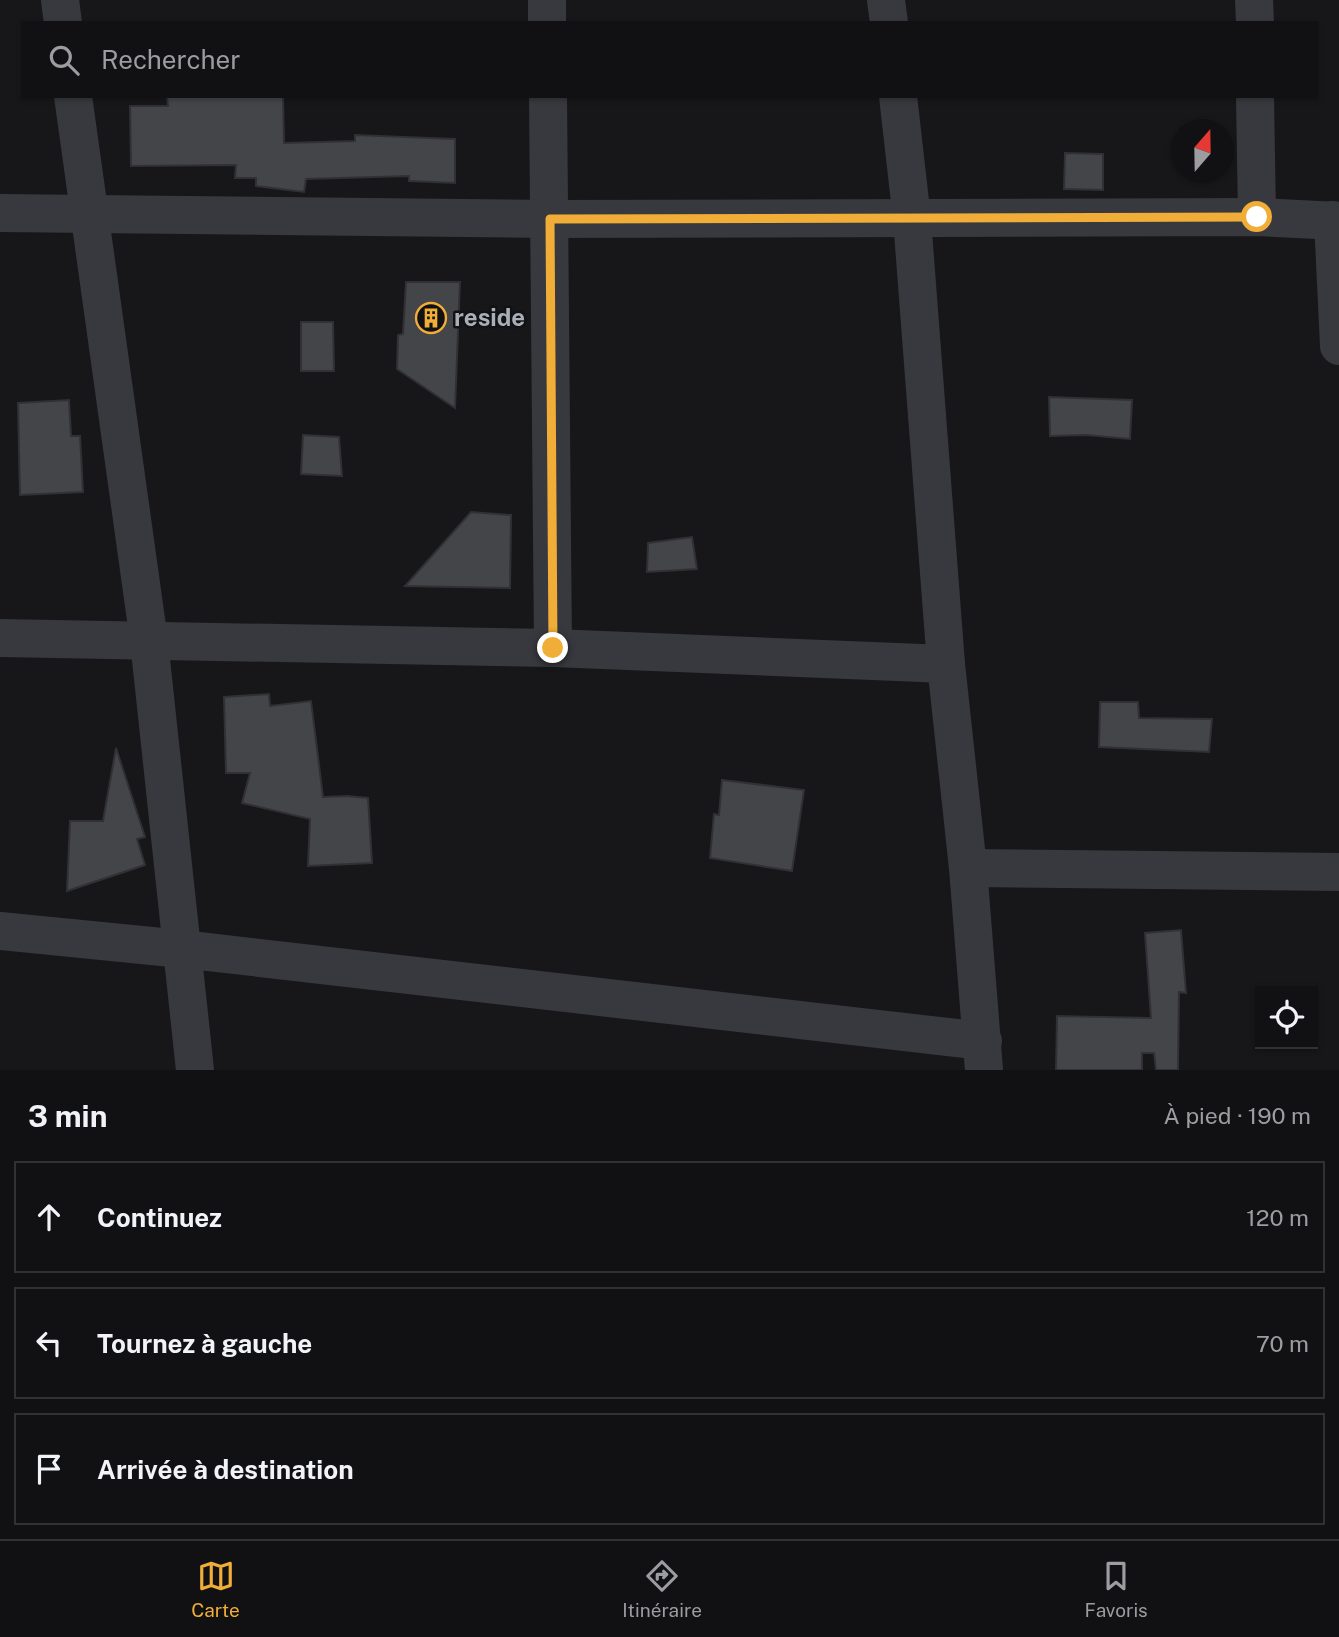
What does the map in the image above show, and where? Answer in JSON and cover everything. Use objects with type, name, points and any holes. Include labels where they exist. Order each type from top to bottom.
[{"type":"street","points":[[60,0],[63,21]]},
{"type":"street","points":[[547,0],[547,21]]},
{"type":"street","points":[[886,0],[889,21]]},
{"type":"street","points":[[1254,0],[1255,21]]},
{"type":"street","points":[[73,98],[149,641],[195,1070]]},
{"type":"street","points":[[548,98],[553,648]]},
{"type":"street","points":[[0,931],[182,949],[983,1056],[968,868],[946,664],[912,219],[898,98]]},
{"type":"street","points":[[1255,98],[1257,217]]},
{"type":"street","points":[[0,213],[550,219],[1257,217],[1336,220],[1339,346]]},
{"type":"street","points":[[0,638],[553,648],[946,664]]},
{"type":"street","points":[[968,868],[1339,872]]},
{"type":"building","points":[[167,98],[283,98],[284,143],[355,141],[355,135],[455,139],[455,183],[409,181],[409,176],[306,179],[304,192],[256,186],[256,178],[235,178],[236,165],[131,166],[130,106],[168,106]]},
{"type":"building","points":[[1065,153],[1103,154],[1103,190],[1064,189]]},
{"type":"building","name":"reside","points":[[406,282],[460,282],[455,408],[397,369],[398,335],[403,334]]},
{"type":"building","points":[[301,322],[333,322],[334,371],[301,371]]},
{"type":"building","points":[[1049,397],[1132,400],[1130,439],[1086,435],[1050,436]]},
{"type":"building","points":[[69,400],[71,436],[80,436],[83,492],[20,495],[18,403]]},
{"type":"building","points":[[303,435],[339,437],[342,476],[301,474]]},
{"type":"building","points":[[471,512],[511,515],[510,588],[405,586]]},
{"type":"building","points":[[692,537],[697,569],[647,572],[648,543]]},
{"type":"building","points":[[269,694],[270,706],[311,701],[323,797],[368,798],[372,863],[308,866],[310,819],[242,803],[250,773],[226,773],[224,697]]},
{"type":"building","points":[[1100,702],[1138,702],[1139,718],[1212,719],[1209,752],[1099,747]]},
{"type":"building","points":[[116,748],[145,837],[137,839],[145,865],[67,891],[70,821],[103,821]]},
{"type":"building","points":[[722,780],[804,790],[792,871],[710,858],[714,814],[719,815]]},
{"type":"building","points":[[1181,930],[1186,993],[1179,992],[1178,1070],[1156,1070],[1154,1053],[1142,1053],[1142,1070],[1056,1070],[1057,1016],[1151,1018],[1145,933]]},
{"type":"place","name":"reside","points":[[431,318]]},
{"type":"route","points":[[553,648],[550,219],[1257,217]]}]
